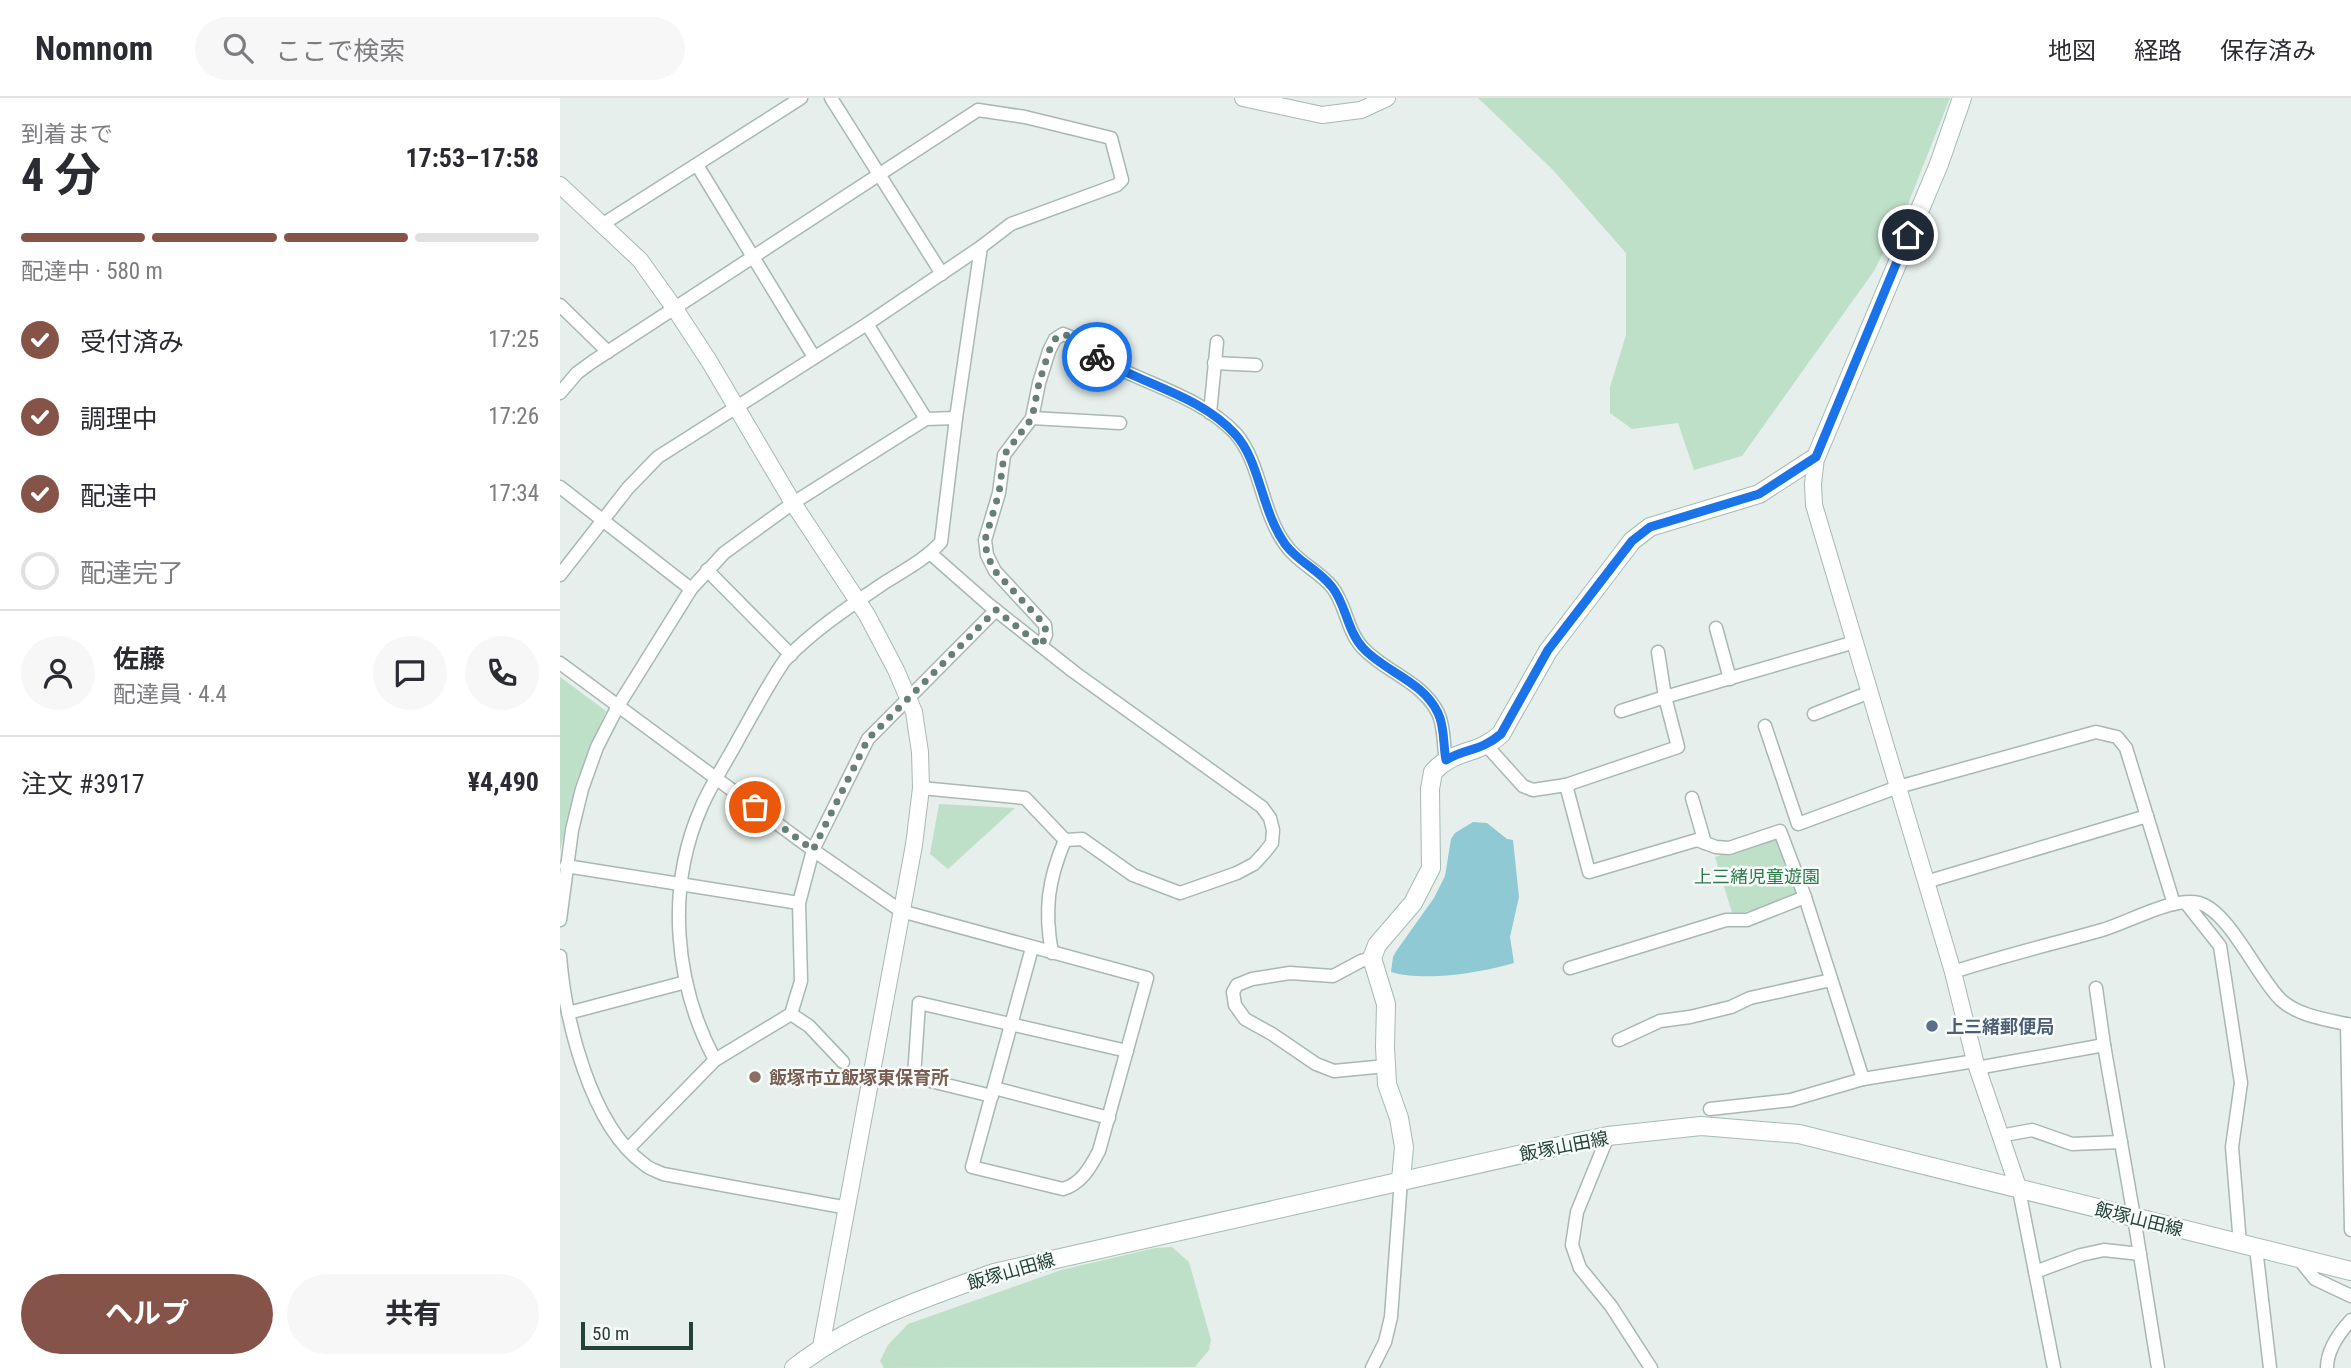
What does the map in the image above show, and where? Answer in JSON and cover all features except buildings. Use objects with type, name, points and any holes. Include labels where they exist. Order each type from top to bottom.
[{"type":"main road","points":[[1401,1180],[1404,1147],[1399,1118],[1387,1084],[1386,1004],[1372,958],[1377,945],[1413,903],[1431,868],[1430,789],[1433,772],[1454,755],[1476,750],[1501,734],[1548,650],[1632,541],[1650,527],[1759,494],[1816,457],[1939,164],[1962,98]]},
{"type":"main road","name":"飯塚山田線","points":[[794,1368],[821,1347],[915,1302],[994,1273],[1401,1180],[1608,1136],[1701,1126],[1799,1134],[1858,1147],[2019,1190],[2351,1271]]},
{"type":"street","points":[[603,224],[801,98]]},
{"type":"street","points":[[831,98],[942,274]]},
{"type":"street","points":[[1243,98],[1322,116],[1361,110],[1387,98]]},
{"type":"street","points":[[560,393],[577,373],[608,352],[978,110],[1025,117],[1111,138],[1122,173],[1122,180],[1117,185],[1012,224],[867,324],[658,457],[628,488],[560,575]]},
{"type":"street","points":[[697,165],[814,357]]},
{"type":"street","points":[[562,189],[640,260],[675,309],[793,503],[857,601],[896,670],[914,712],[920,752],[921,788],[914,845],[821,1347]]},
{"type":"street","points":[[715,1060],[696,1019],[686,982],[679,922],[681,884],[691,835],[701,807],[716,779],[776,673],[791,654],[857,601],[930,553],[941,542],[981,247]]},
{"type":"street","points":[[560,305],[608,352]]},
{"type":"street","points":[[867,324],[926,419]]},
{"type":"street","points":[[1041,646],[1046,635],[1045,625],[995,571],[987,555],[985,540],[999,493],[1004,455],[1032,418],[1049,351],[1055,339],[1063,334],[1072,337],[1099,358],[1210,413],[1235,434],[1249,453],[1266,510],[1284,543],[1297,560],[1317,572],[1333,588],[1360,645],[1371,656],[1406,678],[1438,713],[1446,760]]},
{"type":"street","points":[[1210,413],[1217,342]]},
{"type":"street","points":[[1214,363],[1256,365]]},
{"type":"street","points":[[560,920],[566,866],[582,789],[597,747],[618,706],[691,589],[724,552],[793,503],[926,419],[956,418]]},
{"type":"street","points":[[1032,418],[1119,423]]},
{"type":"street","points":[[1816,457],[1814,505],[1953,972],[1976,1065],[2019,1190],[2054,1368]]},
{"type":"street","points":[[560,487],[691,589]]},
{"type":"street","points":[[921,788],[1025,798],[1065,840],[1082,839],[1133,875],[1180,893],[1225,879],[1254,864],[1272,843],[1270,818],[1262,807],[1074,673],[930,553]]},
{"type":"street","points":[[707,570],[791,654]]},
{"type":"street","points":[[628,1149],[715,1060],[791,1014],[801,981],[799,903],[813,850],[868,739],[996,610]]},
{"type":"street","points":[[1716,628],[1730,679]]},
{"type":"street","points":[[1622,711],[1855,642]]},
{"type":"street","points":[[1486,745],[1523,786],[1533,790],[1566,785],[1678,747],[1665,697],[1658,652]]},
{"type":"street","points":[[560,663],[813,850],[901,911],[1147,978],[1099,1151],[1091,1167],[1073,1186],[1063,1189],[972,1167],[1031,948]]},
{"type":"street","points":[[1814,714],[1870,692]]},
{"type":"street","points":[[1765,726],[1798,824],[1898,787],[2096,732],[2117,737],[2126,748],[2147,816],[2180,904],[2220,946],[2241,1083],[2232,1147],[2270,1368]]},
{"type":"street","points":[[1566,785],[1589,872],[1698,840],[1728,848],[1780,831],[1805,897],[1863,1079]]},
{"type":"street","points":[[1692,798],[1704,843]]},
{"type":"street","points":[[1926,882],[2147,816]]},
{"type":"street","points":[[1052,953],[1047,910],[1049,886],[1065,840]]},
{"type":"street","points":[[566,866],[799,903]]},
{"type":"street","points":[[1570,968],[1726,920],[1747,919],[1805,897]]},
{"type":"street","points":[[1953,972],[1994,958],[2105,929],[2180,904],[2199,903],[2217,913],[2281,999],[2298,1010],[2349,1025],[2351,1230]]},
{"type":"street","points":[[560,956],[568,1013],[579,1055],[595,1097],[612,1129],[645,1165],[663,1174],[848,1208]]},
{"type":"street","points":[[1372,958],[1333,976],[1290,973],[1252,979],[1237,985],[1233,992],[1235,1005],[1245,1019],[1316,1064],[1334,1071],[1386,1066]]},
{"type":"street","points":[[1619,1040],[1660,1021],[1690,1017],[1731,1007],[1750,998],[1831,980]]},
{"type":"street","points":[[568,1013],[686,982]]},
{"type":"street","points":[[2096,988],[2158,1368]]},
{"type":"street","points":[[1109,1118],[914,1077],[919,1003],[1127,1051]]},
{"type":"street","points":[[791,1014],[809,1026],[843,1062]]},
{"type":"street","points":[[1710,1109],[1791,1100],[1863,1079],[2104,1045]]},
{"type":"street","points":[[2000,1136],[2032,1130],[2072,1144],[2121,1142]]},
{"type":"street","points":[[1608,1136],[1577,1212],[1572,1245],[1580,1268],[1611,1306],[1651,1368]]},
{"type":"street","points":[[1372,1368],[1385,1342],[1391,1317],[1401,1180]]},
{"type":"street","points":[[2035,1272],[2081,1255],[2104,1250],[2140,1254]]},
{"type":"street","points":[[2298,1258],[2315,1279],[2351,1296]]},
{"type":"street","points":[[2326,1368],[2327,1357],[2342,1330],[2351,1321]]},
{"type":"green space","points":[[1478,98],[1950,98],[1908,204],[1874,271],[1742,456],[1694,470],[1678,423],[1632,429],[1610,413],[1610,387],[1626,335],[1626,253],[1553,170]]},
{"type":"green space","points":[[560,677],[606,711],[576,783],[560,852]]},
{"type":"green space","points":[[939,804],[1015,808],[948,869],[930,854]]},
{"type":"green space","name":"上三緒児童遊園","points":[[1778,836],[1798,895],[1733,916],[1715,857]]},
{"type":"green space","points":[[1172,1247],[1189,1262],[1211,1340],[1209,1350],[1195,1367],[884,1368],[880,1361],[888,1345],[908,1324],[1061,1270],[1155,1248]]},
{"type":"water","points":[[1473,822],[1487,823],[1507,839],[1513,840],[1519,897],[1510,937],[1514,963],[1452,975],[1419,976],[1391,972],[1393,957],[1434,898],[1445,876],[1451,839],[1455,833]]},
{"type":"way so far","points":[[755,807],[813,850],[868,739],[996,610],[1041,646],[1046,635],[1045,625],[995,571],[987,555],[985,540],[999,493],[1004,455],[1032,418],[1039,383],[1055,339],[1063,334],[1072,337],[1097,357]]},
{"type":"place","name":"上三緒郵便局","points":[[1932,1026]]},
{"type":"place","name":"飯塚市立飯塚東保育所","points":[[755,1077]]},
{"type":"route","points":[[1097,357],[1191,402],[1214,415],[1235,434],[1249,453],[1266,510],[1284,543],[1297,560],[1317,572],[1333,588],[1360,645],[1371,656],[1406,678],[1438,713],[1446,760],[1454,755],[1476,750],[1501,734],[1548,650],[1632,541],[1650,527],[1759,494],[1816,457],[1908,235]]}]
